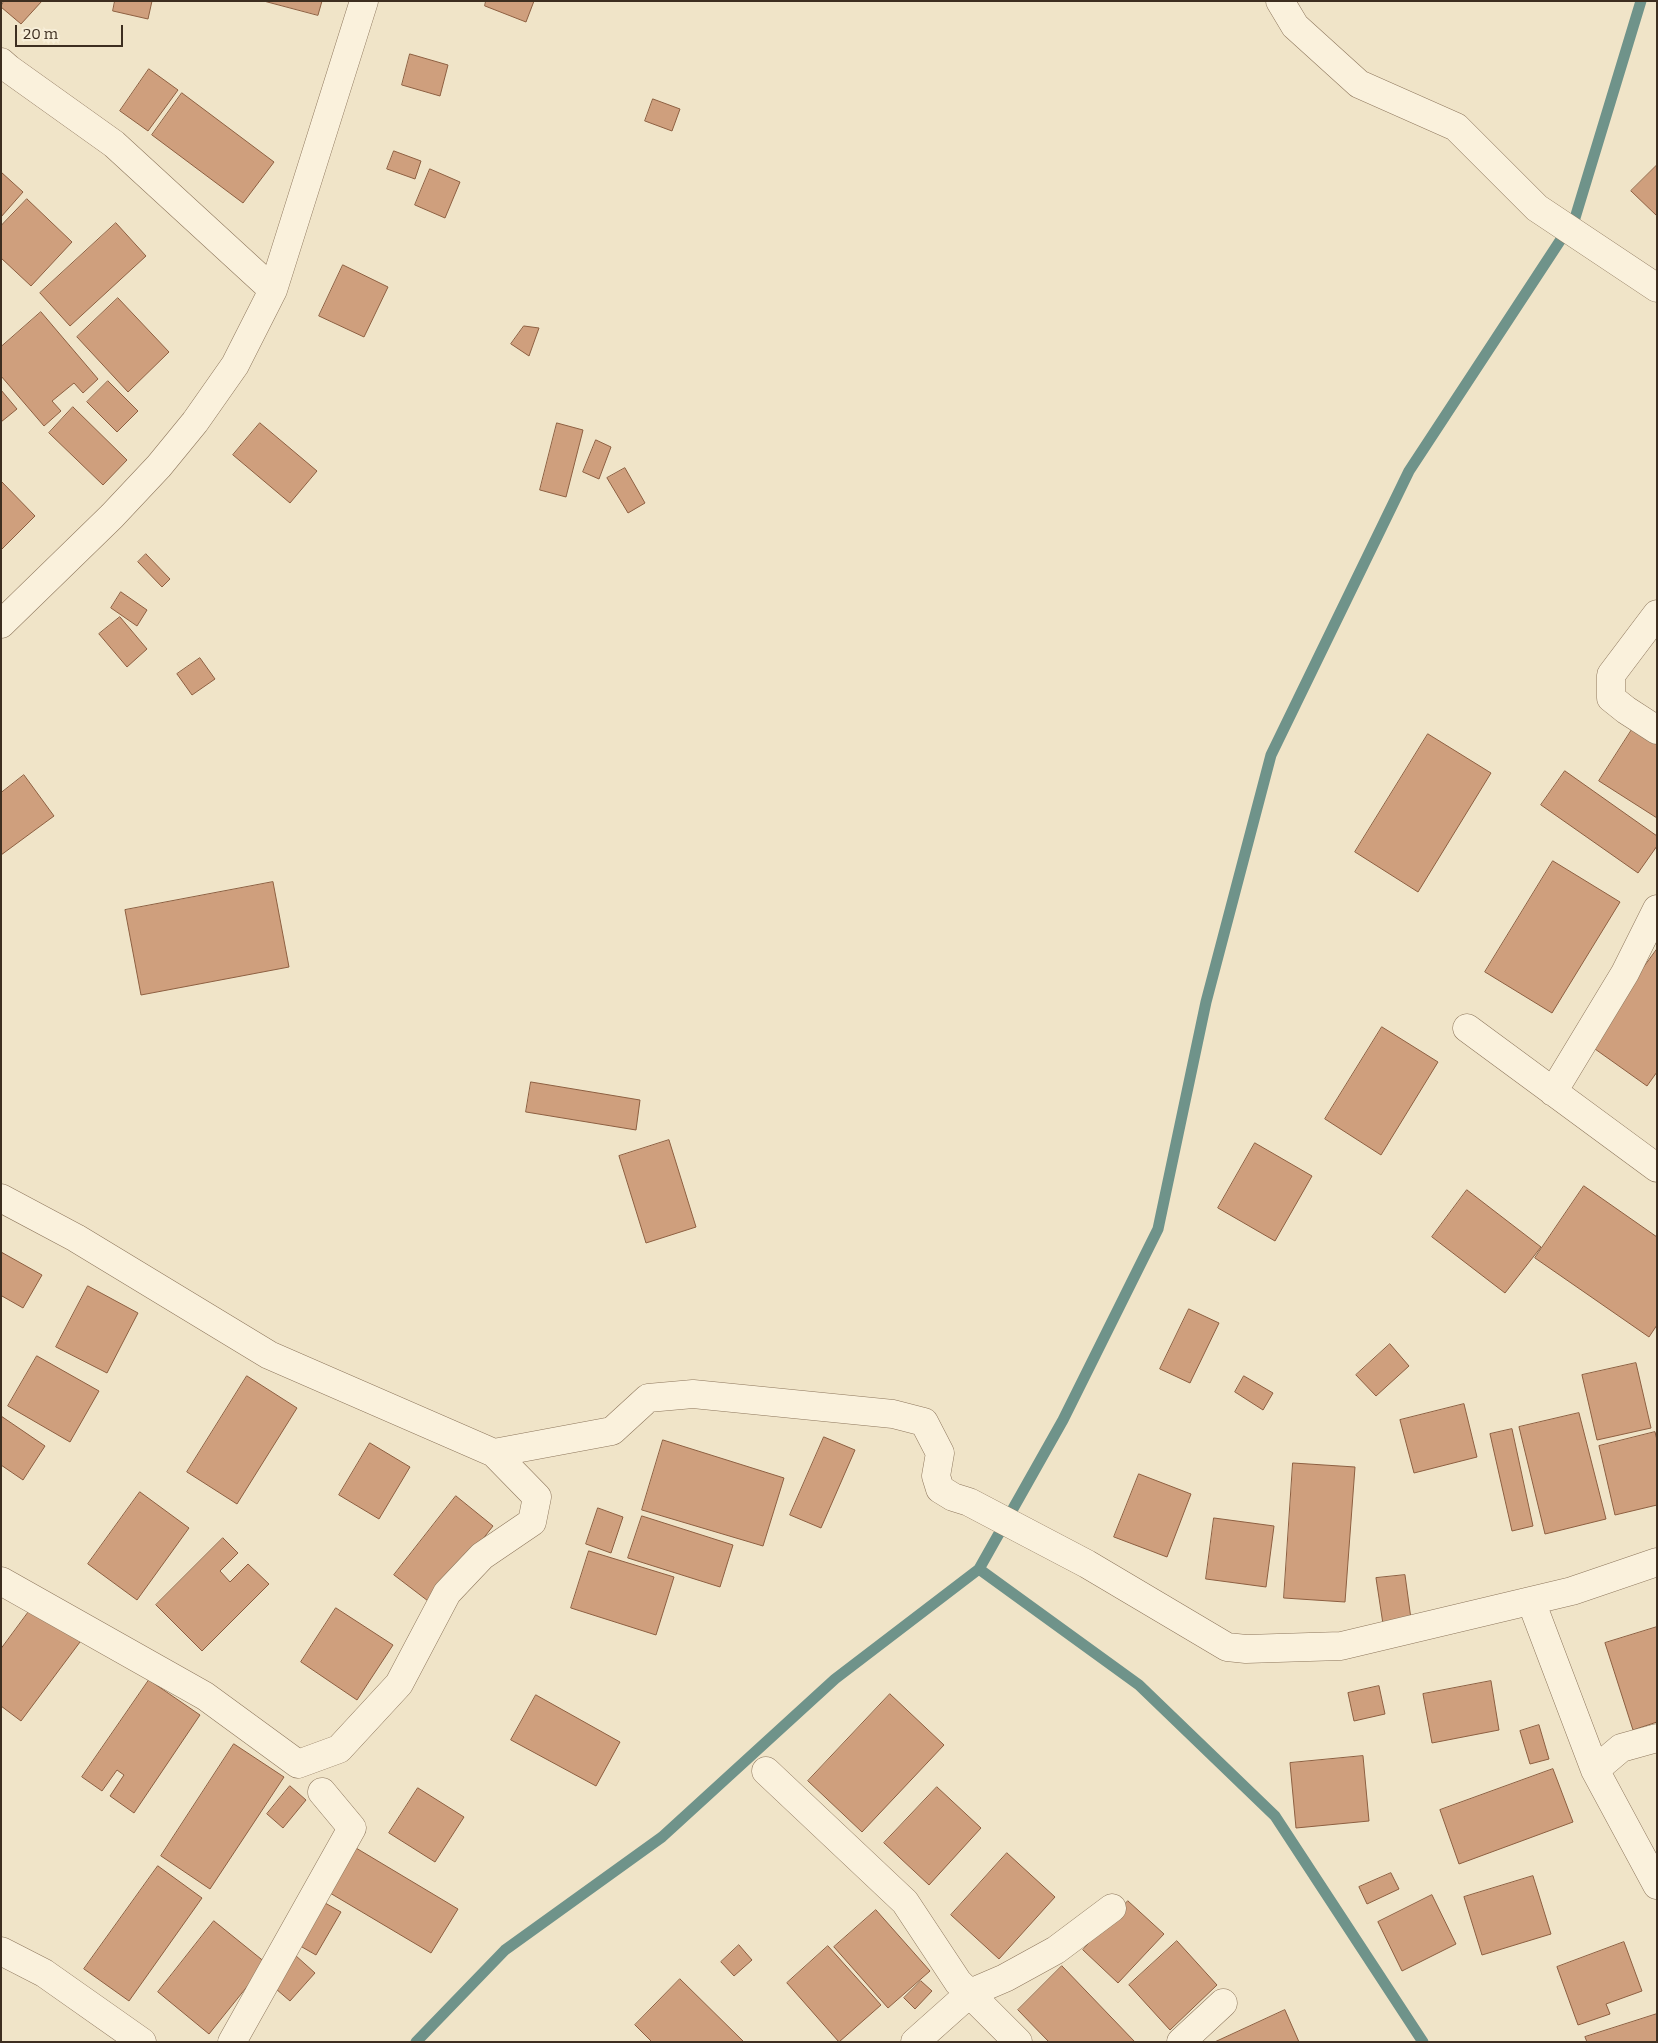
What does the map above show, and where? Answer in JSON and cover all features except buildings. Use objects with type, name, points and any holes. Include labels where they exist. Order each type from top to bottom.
[{"type":"street","points":[[1,624],[112,516],[159,466],[195,422],[235,365],[273,290],[364,1]]},
{"type":"street","points":[[1280,1],[1295,26],[1359,84],[1456,127],[1536,208],[1657,288]]},
{"type":"street","points":[[4,69],[114,144],[273,290]]},
{"type":"street","points":[[1657,614],[1611,675],[1611,698],[1657,730]]},
{"type":"street","points":[[1553,1092],[1624,972],[1657,909]]},
{"type":"street","points":[[1467,1028],[1657,1168]]},
{"type":"street","points":[[1,1198],[76,1238],[269,1355],[494,1453],[537,1497],[532,1522],[482,1556],[447,1593],[399,1684],[339,1749],[298,1764],[205,1696],[1,1581]]},
{"type":"street","points":[[494,1453],[612,1431],[648,1398],[693,1394],[893,1414],[924,1422],[940,1453],[936,1476],[940,1489],[953,1497],[969,1502],[1087,1564],[1227,1647],[1246,1649],[1341,1646],[1572,1591],[1657,1562]]},
{"type":"street","points":[[1531,1601],[1594,1770],[1657,1884]]},
{"type":"street","points":[[1594,1770],[1621,1748],[1657,1738]]},
{"type":"street","points":[[766,1771],[905,1902],[958,1982],[1018,2042]]},
{"type":"street","points":[[232,2042],[352,1828],[322,1792]]},
{"type":"street","points":[[915,2042],[970,1993],[1005,1978],[1056,1950],[1112,1908]]},
{"type":"street","points":[[1,1951],[44,1973],[142,2042]]},
{"type":"street","points":[[1181,2042],[1223,2003]]},
{"type":"waterway","points":[[416,2042],[505,1950],[662,1837],[835,1679],[979,1569],[1063,1420],[1158,1229],[1206,1002],[1271,755],[1409,471],[1575,218],[1641,1]]},
{"type":"waterway","points":[[979,1569],[1139,1685],[1275,1816],[1423,2042]]}]
